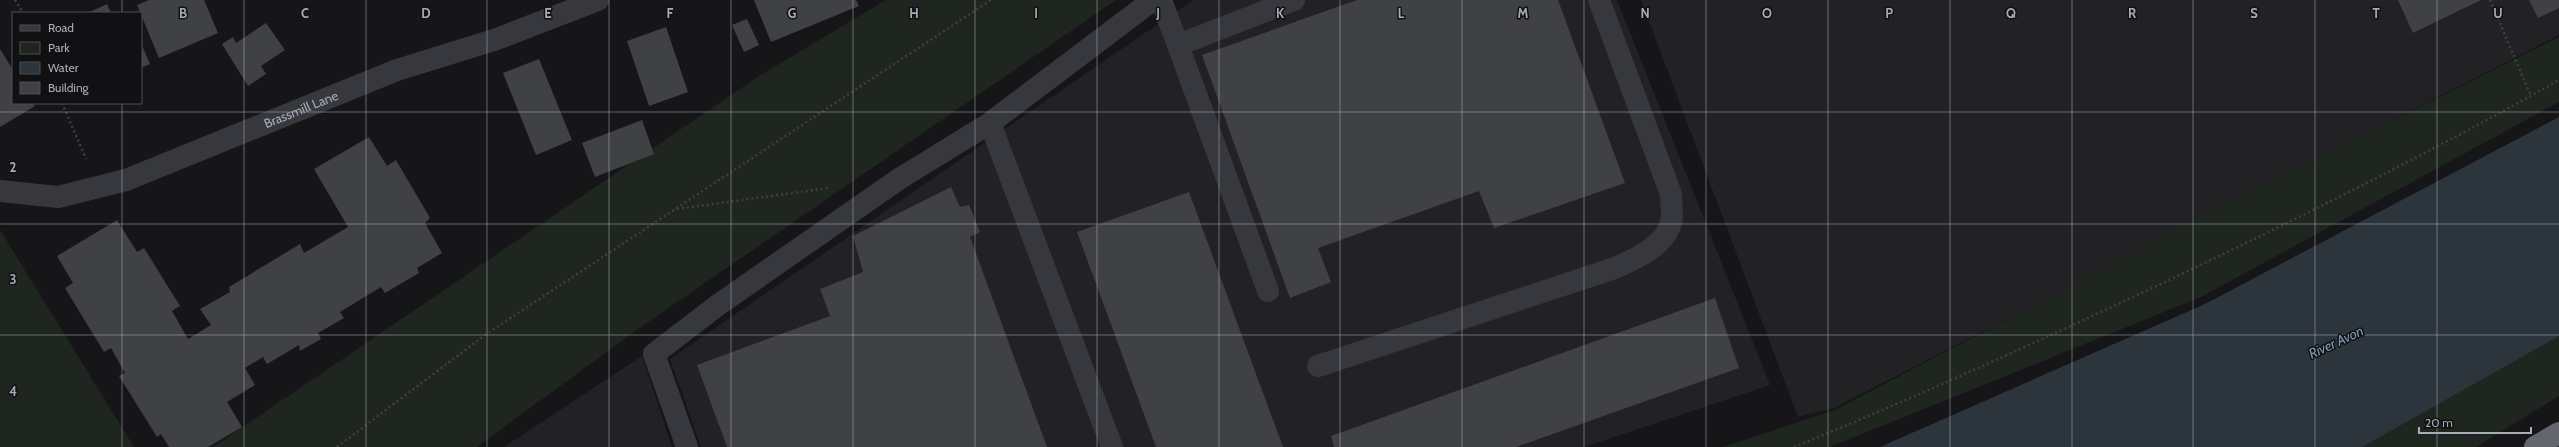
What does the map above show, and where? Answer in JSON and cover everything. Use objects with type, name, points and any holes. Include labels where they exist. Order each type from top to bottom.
[{"type":"highway","points":[[2535,447],[2559,433]]},
{"type":"street","name":"Brassmill Lane","points":[[0,191],[58,197],[98,189],[126,180],[397,70],[494,40],[598,0]]},
{"type":"street","points":[[687,447],[654,354],[718,305],[899,179],[990,123],[1153,0]]},
{"type":"street","points":[[1160,0],[1178,45],[1268,291]]},
{"type":"street","points":[[1178,45],[1294,0]]},
{"type":"street","points":[[1318,366],[1615,268],[1645,255],[1663,236],[1672,217],[1671,194],[1599,0]]},
{"type":"street","points":[[990,123],[1112,447]]},
{"type":"path","points":[[15,0],[22,12]]},
{"type":"path","points":[[336,447],[485,335],[992,0]]},
{"type":"path","points":[[2490,0],[2531,96]]},
{"type":"path","points":[[1794,447],[1915,398],[2250,242],[2456,138],[2559,80]]},
{"type":"path","points":[[62,104],[98,189]]},
{"type":"path","points":[[674,210],[837,187]]},
{"type":"shaded area","points":[[1193,0],[1617,0],[1770,385],[1584,447],[701,447],[670,359]]},
{"type":"shaded area","points":[[1641,0],[2559,0],[2559,35],[1834,408],[1798,417]]},
{"type":"shaded area","points":[[642,356],[672,447],[504,447]]},
{"type":"green space","points":[[886,0],[1116,0],[638,329],[477,447],[213,447],[759,76]]},
{"type":"green space","points":[[2559,37],[2559,102],[2201,297],[1830,447],[1723,447],[1835,410],[2186,225]]},
{"type":"green space","points":[[0,230],[134,447],[0,447]]},
{"type":"green space","points":[[2559,297],[2559,396],[2476,447],[2289,447]]},
{"type":"water","name":"River Avon","points":[[2559,117],[2559,336],[2362,447],[1880,447],[2205,304]]},
{"type":"building","points":[[149,0],[204,0],[218,33],[159,58],[142,17],[142,12],[140,12],[137,5]]},
{"type":"building","points":[[754,0],[856,0],[859,6],[771,42]]},
{"type":"building","points":[[1357,0],[1558,0],[1625,183],[1494,228],[1479,191],[1318,248],[1331,282],[1290,298],[1202,55]]},
{"type":"building","points":[[2398,0],[2481,0],[2413,33]]},
{"type":"building","points":[[2529,0],[2559,0],[2559,8],[2538,18]]},
{"type":"building","points":[[107,4],[111,12],[90,12]]},
{"type":"building","points":[[747,19],[759,45],[744,52],[732,25]]},
{"type":"building","points":[[266,23],[285,50],[261,66],[266,74],[248,86],[222,44],[233,37],[236,43]]},
{"type":"building","points":[[666,27],[688,92],[649,106],[627,41]]},
{"type":"building","points":[[142,45],[150,64],[142,68]]},
{"type":"building","points":[[0,49],[12,68],[12,104],[34,104],[35,106],[0,127]]},
{"type":"building","points":[[539,59],[572,140],[536,155],[503,73]]},
{"type":"building","points":[[642,120],[654,154],[595,177],[582,143]]},
{"type":"building","points":[[369,137],[387,166],[396,160],[430,218],[425,223],[442,253],[417,268],[419,273],[385,293],[381,287],[340,312],[344,318],[318,333],[321,339],[300,351],[299,345],[267,364],[263,357],[245,368],[255,385],[227,402],[242,427],[208,447],[169,447],[161,434],[157,437],[119,376],[125,373],[111,348],[104,352],[65,288],[73,283],[57,256],[117,220],[137,252],[144,248],[180,306],[172,311],[188,339],[211,325],[200,309],[230,292],[229,287],[300,244],[304,253],[348,227],[314,169]]},
{"type":"building","points":[[951,187],[960,207],[969,205],[980,232],[970,237],[1047,447],[727,447],[697,365],[830,316],[820,289],[863,272],[853,236]]},
{"type":"building","points":[[1189,192],[1283,447],[1156,447],[1077,232]]},
{"type":"building","points":[[1715,298],[1739,368],[1516,447],[1334,447],[1331,436]]}]
